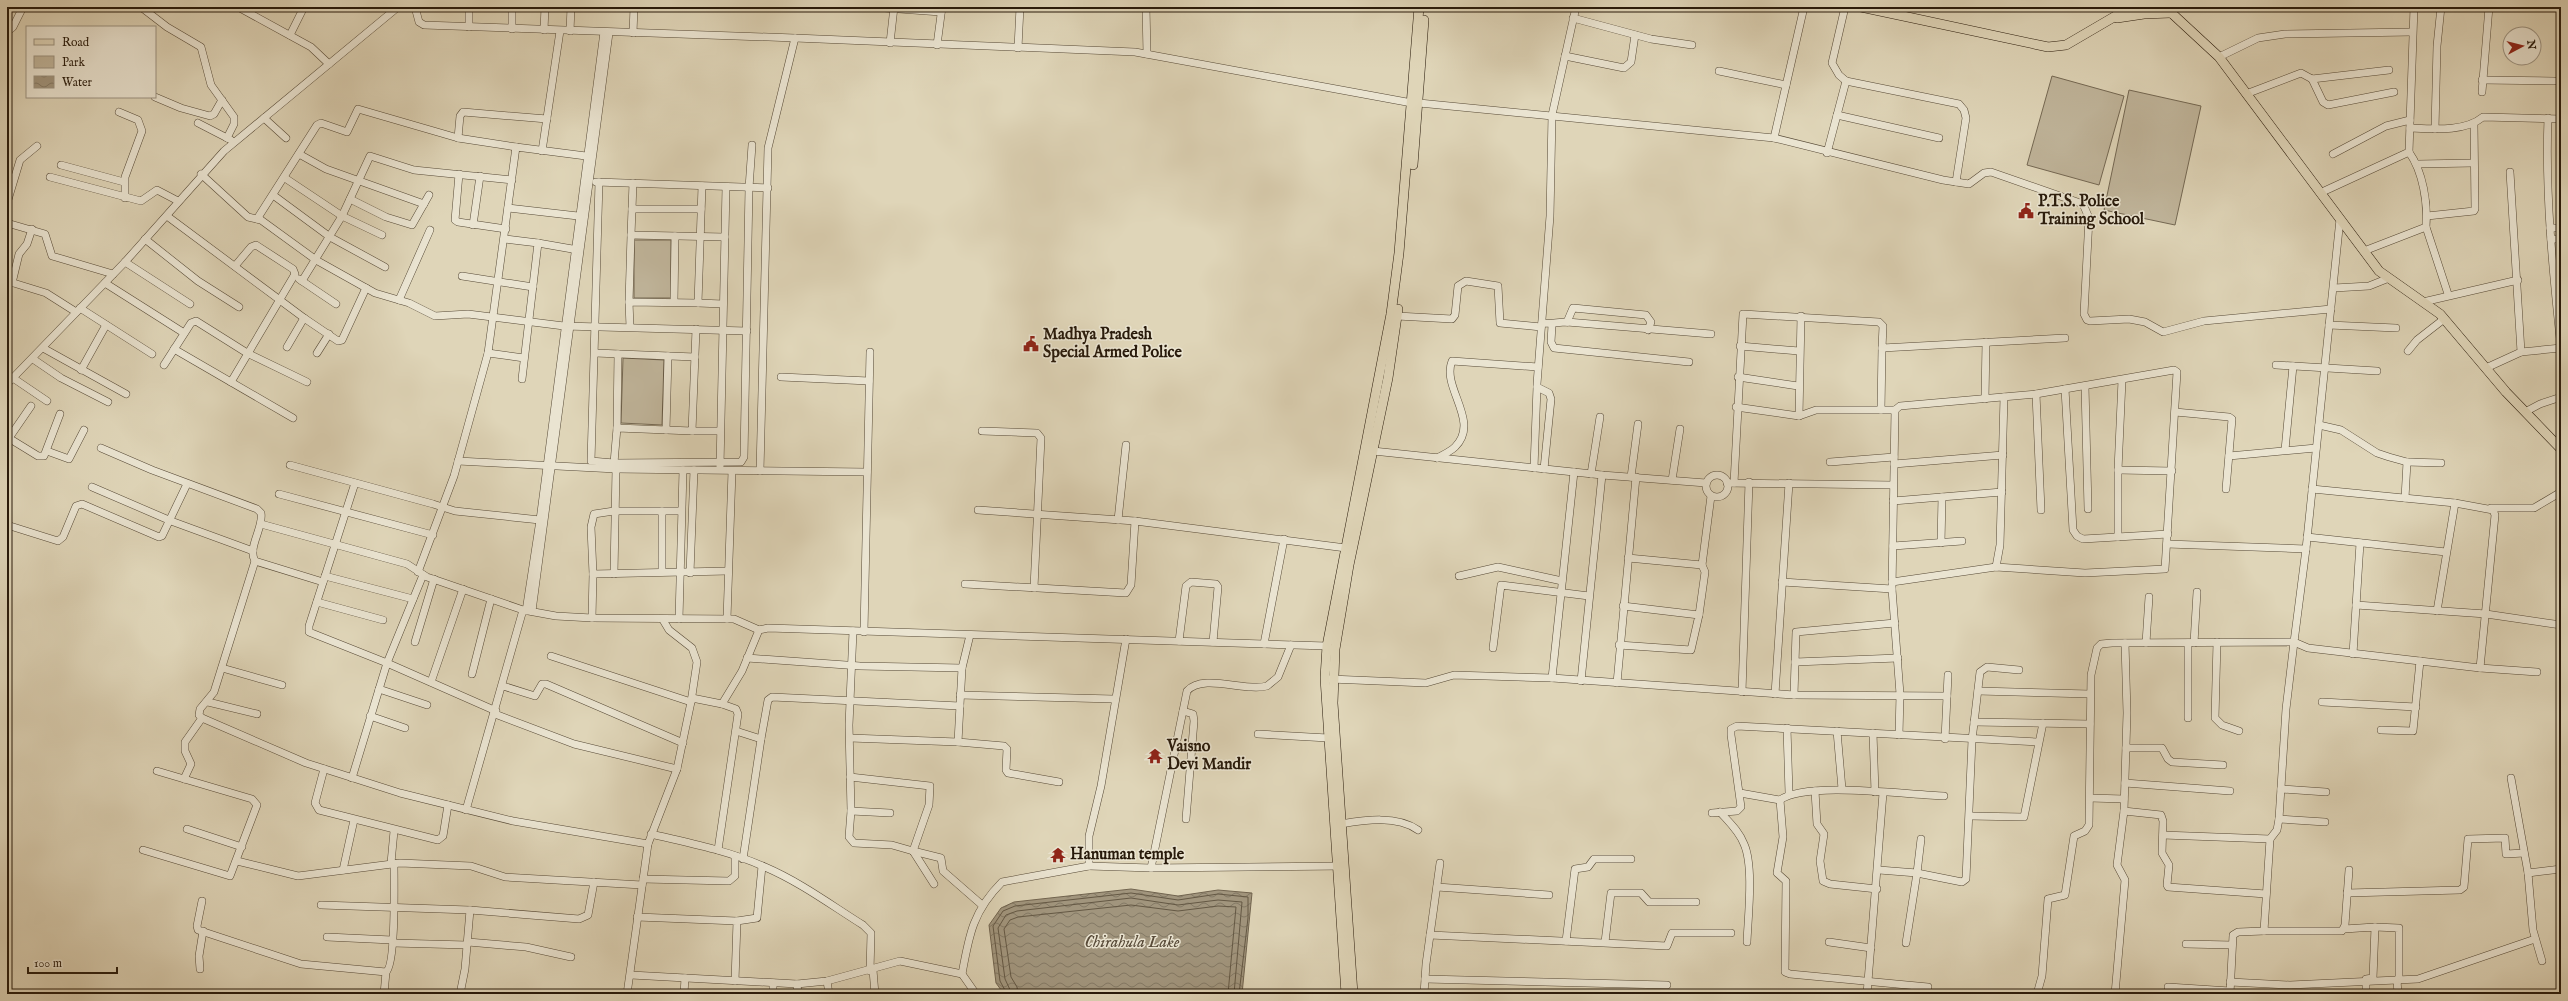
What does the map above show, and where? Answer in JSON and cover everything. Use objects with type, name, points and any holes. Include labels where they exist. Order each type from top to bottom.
[{"type":"main road","points":[[1353,994],[1328,738],[1329,679],[1348,572],[1388,378],[1397,316],[1415,103],[1419,7]]},
{"type":"main road","points":[[1346,994],[1341,866],[1341,824],[1327,646],[1369,438],[1391,314],[1425,7]]},
{"type":"main road","points":[[1861,7],[2048,46],[2066,45],[2113,19],[2131,7]]},
{"type":"main road","points":[[2113,19],[2167,10],[2219,57],[2379,271],[2424,302],[2444,318],[2525,412],[2561,449]]},
{"type":"street","points":[[7,32],[13,27],[23,7]]},
{"type":"street","points":[[141,7],[167,27],[201,47],[211,85],[232,114],[234,120],[227,138]]},
{"type":"street","points":[[238,7],[316,50],[329,64]]},
{"type":"street","points":[[290,36],[304,7]]},
{"type":"street","points":[[7,384],[125,262],[167,216],[201,174],[235,142],[398,7]]},
{"type":"street","points":[[415,7],[419,22],[424,25],[633,34],[794,38],[1147,54],[1415,103],[1552,115],[1774,138],[1827,153],[1956,182],[1971,183],[1984,173],[1991,172],[2083,204],[2089,218],[2084,314],[2087,320],[2129,319],[2145,322],[2163,332],[2204,321],[2331,309]]},
{"type":"street","points":[[469,27],[470,7]]},
{"type":"street","points":[[512,7],[512,29]]},
{"type":"street","points":[[544,30],[545,7]]},
{"type":"street","points":[[570,31],[571,7]]},
{"type":"street","points":[[633,34],[634,7]]},
{"type":"street","points":[[871,7],[942,9],[937,45]]},
{"type":"street","points":[[1018,48],[1020,7]]},
{"type":"street","points":[[1146,7],[1147,54]]},
{"type":"street","points":[[1534,468],[1538,367],[1550,216],[1552,115],[1576,7]]},
{"type":"street","points":[[1774,138],[1804,7]]},
{"type":"street","points":[[1845,7],[1832,63],[1839,75],[1846,81],[1959,104],[1964,110],[1966,118],[1956,182]]},
{"type":"street","points":[[2414,7],[2409,152],[2418,164],[2427,216],[2426,227],[2448,294]]},
{"type":"street","points":[[2435,129],[2437,46],[2441,7]]},
{"type":"street","points":[[2482,92],[2488,7]]},
{"type":"street","points":[[890,43],[894,8]]},
{"type":"street","points":[[1573,18],[1635,35],[1692,46]]},
{"type":"street","points":[[542,151],[560,31]]},
{"type":"street","points":[[577,250],[578,216],[606,32]]},
{"type":"street","points":[[466,810],[527,611],[549,466],[577,250],[589,182],[606,32]]},
{"type":"street","points":[[2219,57],[2258,38],[2285,34],[2412,32]]},
{"type":"street","points":[[1565,56],[1624,68],[1631,62],[1635,35]]},
{"type":"street","points":[[760,471],[771,131],[794,38]]},
{"type":"street","points":[[1719,70],[1786,85]]},
{"type":"street","points":[[2312,79],[2389,70]]},
{"type":"street","points":[[2246,94],[2301,73],[2312,79],[2324,102],[2328,105],[2394,92]]},
{"type":"street","points":[[2482,80],[2554,81]]},
{"type":"street","points":[[1827,153],[1846,81]]},
{"type":"street","points":[[156,97],[181,108],[210,116],[214,114],[222,100]]},
{"type":"street","points":[[257,219],[317,125],[321,123],[347,132],[358,109],[458,138],[586,156]]},
{"type":"street","points":[[120,112],[138,120],[142,131],[124,182],[126,198]]},
{"type":"street","points":[[458,138],[460,116],[463,112],[547,120]]},
{"type":"street","points":[[1837,115],[1938,138]]},
{"type":"street","points":[[2333,154],[2386,126],[2410,124],[2435,129],[2474,124],[2483,117],[2561,119]]},
{"type":"street","points":[[264,118],[286,138]]},
{"type":"street","points":[[2486,368],[2521,352],[2561,348],[2558,283],[2550,228],[2547,160],[2548,118]]},
{"type":"street","points":[[198,123],[235,142]]},
{"type":"street","points":[[2427,216],[2474,211],[2474,124]]},
{"type":"street","points":[[7,203],[9,183],[20,160],[37,146]]},
{"type":"street","points":[[599,182],[591,461],[615,466],[683,470],[720,468],[744,460],[749,188],[752,146]]},
{"type":"street","points":[[352,778],[387,663],[413,599],[420,573],[443,508],[458,461],[488,353],[495,317],[516,147]]},
{"type":"street","points":[[2320,193],[2409,152]]},
{"type":"street","points":[[299,154],[326,169],[360,179],[424,204]]},
{"type":"street","points":[[302,281],[342,216],[370,156],[414,170],[512,180]]},
{"type":"street","points":[[2418,164],[2473,163]]},
{"type":"street","points":[[60,165],[124,182]]},
{"type":"street","points":[[2510,172],[2518,280],[2521,352]]},
{"type":"street","points":[[201,174],[248,217],[257,219],[316,260],[366,288],[441,318],[464,314],[567,326],[747,331]]},
{"type":"street","points":[[459,174],[455,220],[473,225],[506,229]]},
{"type":"street","points":[[473,225],[480,176]]},
{"type":"street","points":[[50,177],[126,198],[144,201],[157,190],[178,201]]},
{"type":"street","points":[[284,178],[342,216],[382,236]]},
{"type":"street","points":[[589,182],[768,188]]},
{"type":"street","points":[[630,327],[629,302],[633,183]]},
{"type":"street","points":[[698,303],[702,186]]},
{"type":"street","points":[[720,468],[722,304],[726,187]]},
{"type":"street","points":[[273,195],[330,237],[385,267]]},
{"type":"street","points":[[350,199],[378,213],[409,225],[415,223],[429,195]]},
{"type":"street","points":[[508,208],[578,216]]},
{"type":"street","points":[[632,210],[701,209]]},
{"type":"street","points":[[167,216],[304,318],[338,341],[342,340],[366,288]]},
{"type":"street","points":[[2264,931],[2270,839],[2276,830],[2279,819],[2294,642],[2306,549],[2340,219]]},
{"type":"street","points":[[7,223],[45,234],[52,256],[113,274]]},
{"type":"street","points":[[2364,251],[2426,227]]},
{"type":"street","points":[[2550,228],[2561,228]]},
{"type":"street","points":[[32,229],[27,244],[19,254],[10,282],[46,293],[106,325],[152,354]]},
{"type":"street","points":[[398,300],[430,230]]},
{"type":"street","points":[[631,235],[725,237]]},
{"type":"street","points":[[674,302],[675,236]]},
{"type":"street","points":[[505,239],[577,250]]},
{"type":"street","points":[[2551,239],[2561,239]]},
{"type":"street","points":[[145,240],[198,281],[239,307]]},
{"type":"street","points":[[522,379],[538,243]]},
{"type":"street","points":[[231,382],[279,298],[294,276],[293,269],[256,245],[251,247],[235,266]]},
{"type":"street","points":[[125,262],[190,304]]},
{"type":"street","points":[[294,276],[336,304]]},
{"type":"street","points":[[462,276],[533,287]]},
{"type":"street","points":[[2334,288],[2369,286],[2390,278]]},
{"type":"street","points":[[2424,302],[2448,294],[2518,280]]},
{"type":"street","points":[[1397,316],[1452,319],[1455,315],[1458,286],[1466,281],[1498,286],[1500,323],[1541,325],[1567,322],[1648,330],[1711,334]]},
{"type":"street","points":[[105,283],[184,333]]},
{"type":"street","points":[[629,302],[722,304]]},
{"type":"street","points":[[1567,322],[1573,308],[1646,315],[1651,322],[1648,330]]},
{"type":"street","points":[[1881,410],[1883,326],[1879,322],[1801,316],[1743,314],[1730,483],[1725,494],[1718,497],[1712,496],[1707,490],[1706,483],[1710,477],[1717,475],[1723,477],[1730,483],[1749,482],[1893,485]]},
{"type":"street","points":[[1799,416],[1798,386],[1801,316]]},
{"type":"street","points":[[287,347],[304,318]]},
{"type":"street","points":[[2408,351],[2417,340],[2444,318]]},
{"type":"street","points":[[164,365],[191,323],[196,321],[247,353],[307,382]]},
{"type":"street","points":[[1552,324],[1551,342],[1554,348],[1688,362]]},
{"type":"street","points":[[81,370],[106,325]]},
{"type":"street","points":[[2329,325],[2396,328]]},
{"type":"street","points":[[692,431],[696,329]]},
{"type":"street","points":[[317,353],[329,334]]},
{"type":"street","points":[[1882,348],[2065,338]]},
{"type":"street","points":[[1985,399],[1986,342]]},
{"type":"street","points":[[1740,346],[1799,351]]},
{"type":"street","points":[[43,348],[126,394]]},
{"type":"street","points":[[174,349],[293,418]]},
{"type":"street","points":[[595,352],[695,357]]},
{"type":"street","points":[[864,632],[870,352]]},
{"type":"street","points":[[488,353],[524,358]]},
{"type":"street","points":[[614,574],[618,354]]},
{"type":"street","points":[[666,430],[668,356]]},
{"type":"street","points":[[33,358],[61,378],[108,402]]},
{"type":"street","points":[[1437,458],[1455,447],[1462,435],[1460,403],[1450,377],[1452,361],[1538,367]]},
{"type":"street","points":[[2276,365],[2377,371]]},
{"type":"street","points":[[2284,450],[2293,366]]},
{"type":"street","points":[[1736,407],[1799,416],[1816,410],[1895,410],[1900,406],[2036,394],[2176,371],[2166,566],[2163,570],[2085,573],[1996,567],[1892,585],[1782,582]]},
{"type":"street","points":[[780,376],[869,381]]},
{"type":"street","points":[[1738,377],[1798,386]]},
{"type":"street","points":[[13,378],[47,401]]},
{"type":"street","points":[[2118,537],[2118,470],[2122,380]]},
{"type":"street","points":[[2085,386],[2088,508]]},
{"type":"street","points":[[1537,387],[1548,393],[1552,399],[1544,469]]},
{"type":"street","points":[[2065,389],[2073,530],[2076,536],[2083,539],[2168,534]]},
{"type":"street","points":[[2036,394],[2041,510]]},
{"type":"street","points":[[1996,567],[2000,545],[2004,397]]},
{"type":"street","points":[[2525,412],[2540,404],[2561,398]]},
{"type":"street","points":[[32,406],[8,438],[38,456],[44,456],[47,451],[60,414]]},
{"type":"street","points":[[1895,410],[1892,585],[1900,694],[1899,735]]},
{"type":"street","points":[[2175,412],[2229,416],[2232,422],[2226,489]]},
{"type":"street","points":[[1591,474],[1600,417]]},
{"type":"street","points":[[1617,683],[1638,424]]},
{"type":"street","points":[[2319,425],[2342,430],[2377,453],[2407,462],[2441,463]]},
{"type":"street","points":[[617,428],[720,431]]},
{"type":"street","points":[[1672,480],[1680,429]]},
{"type":"street","points":[[47,451],[69,458],[84,430]]},
{"type":"street","points":[[982,431],[1037,433],[1042,438],[1036,513],[1034,588]]},
{"type":"street","points":[[1118,520],[1126,446]]},
{"type":"street","points":[[101,448],[187,484],[257,509],[262,515],[261,524],[253,551],[255,561],[222,668],[208,702],[200,709],[199,715],[202,718],[294,758],[352,778],[466,810],[513,821],[648,844]]},
{"type":"street","points":[[2229,456],[2316,448]]},
{"type":"street","points":[[1373,451],[1591,474],[1706,483]]},
{"type":"street","points":[[1830,462],[2003,455]]},
{"type":"street","points":[[458,461],[549,466],[720,468],[732,471],[867,472]]},
{"type":"street","points":[[2404,498],[2407,462]]},
{"type":"street","points":[[290,465],[455,511],[540,520]]},
{"type":"street","points":[[527,611],[549,466]]},
{"type":"street","points":[[678,620],[683,470]]},
{"type":"street","points":[[690,573],[694,470]]},
{"type":"street","points":[[2118,470],[2172,471]]},
{"type":"street","points":[[727,619],[732,471]]},
{"type":"street","points":[[1552,678],[1574,472]]},
{"type":"street","points":[[1581,681],[1602,475]]},
{"type":"street","points":[[1742,692],[1749,482]]},
{"type":"street","points":[[355,483],[309,626],[311,634],[387,663],[431,682],[495,713],[574,744],[677,769]]},
{"type":"street","points":[[1775,694],[1789,483]]},
{"type":"street","points":[[7,525],[58,541],[64,537],[75,509],[79,504],[159,537],[162,536],[171,521],[187,484]]},
{"type":"street","points":[[92,487],[171,521],[253,551]]},
{"type":"street","points":[[2312,489],[2491,508],[2534,508],[2561,492]]},
{"type":"street","points":[[1893,501],[2002,492]]},
{"type":"street","points":[[279,494],[433,535]]},
{"type":"street","points":[[1619,645],[1691,650],[1699,615],[1705,572],[1702,564],[1712,496]]},
{"type":"street","points":[[1941,543],[1942,497]]},
{"type":"street","points":[[2437,611],[2455,503]]},
{"type":"street","points":[[2480,668],[2495,515],[2491,508]]},
{"type":"street","points":[[978,510],[1118,520],[1284,539],[1346,548]]},
{"type":"street","points":[[662,511],[662,572]]},
{"type":"street","points":[[592,618],[592,517],[597,512],[681,511]]},
{"type":"street","points":[[965,584],[1126,592],[1131,585],[1135,522]]},
{"type":"street","points":[[261,524],[335,546],[402,562],[434,580],[527,611],[556,616],[663,620],[734,619],[759,630],[768,628],[1327,646]]},
{"type":"street","points":[[2307,537],[2446,552]]},
{"type":"street","points":[[1264,644],[1284,539]]},
{"type":"street","points":[[1893,546],[1962,541]]},
{"type":"street","points":[[2353,654],[2360,543]]},
{"type":"street","points":[[2167,544],[2306,549]]},
{"type":"street","points":[[1628,558],[1702,564]]},
{"type":"street","points":[[255,561],[324,579],[413,599]]},
{"type":"street","points":[[1459,576],[1498,567],[1562,581]]},
{"type":"street","points":[[593,574],[728,571]]},
{"type":"street","points":[[415,642],[434,580]]},
{"type":"street","points":[[1179,641],[1186,586],[1192,582],[1216,584],[1218,587],[1213,642]]},
{"type":"street","points":[[1493,648],[1501,585],[1561,591],[1589,596]]},
{"type":"street","points":[[431,682],[463,589]]},
{"type":"street","points":[[2188,718],[2191,643],[2197,592]]},
{"type":"street","points":[[2146,643],[2149,597]]},
{"type":"street","points":[[472,674],[491,599]]},
{"type":"street","points":[[317,602],[384,620]]},
{"type":"street","points":[[2356,605],[2486,614],[2561,624]]},
{"type":"street","points":[[1623,606],[1699,615]]},
{"type":"street","points":[[627,994],[631,975],[637,917],[648,844],[677,769],[692,700],[697,662],[695,655],[685,640],[669,630],[663,620]]},
{"type":"street","points":[[1794,695],[1795,636],[1799,630],[1895,623]]},
{"type":"street","points":[[722,704],[747,658],[759,630]]},
{"type":"street","points":[[853,631],[849,702],[851,812],[849,837],[854,844],[892,845],[941,858],[943,871],[982,905]]},
{"type":"street","points":[[958,742],[962,668],[970,635]]},
{"type":"street","points":[[1089,866],[1090,836],[1101,786],[1114,699],[1126,639]]},
{"type":"street","points":[[2217,642],[2215,718],[2222,725],[2239,731]]},
{"type":"street","points":[[2037,994],[2042,976],[2048,899],[2064,896],[2067,892],[2074,836],[2085,831],[2089,825],[2091,675],[2096,648],[2101,644],[2294,642],[2308,648],[2353,654],[2480,668],[2537,672]]},
{"type":"street","points":[[2115,994],[2125,880],[2117,865],[2124,811],[2126,748],[2125,643]]},
{"type":"street","points":[[1151,868],[1187,691],[1191,686],[1202,683],[1262,688],[1274,683],[1291,645]]},
{"type":"street","points":[[551,656],[692,700],[722,704],[738,712],[718,850]]},
{"type":"street","points":[[747,658],[850,666],[962,668]]},
{"type":"street","points":[[1795,662],[1898,658]]},
{"type":"street","points":[[2381,730],[2413,730],[2420,661]]},
{"type":"street","points":[[222,668],[282,685]]},
{"type":"street","points":[[1878,870],[1917,873],[1964,881],[1970,816],[1972,740],[1980,672],[1983,668],[2019,670]]},
{"type":"street","points":[[1329,679],[1426,683],[1454,675],[1552,678],[1794,695],[1900,694],[1947,696]]},
{"type":"street","points":[[1945,739],[1948,676]]},
{"type":"street","points":[[503,686],[535,696],[542,684],[546,684],[683,743]]},
{"type":"street","points":[[379,689],[427,705]]},
{"type":"street","points":[[1978,691],[2090,694]]},
{"type":"street","points":[[960,695],[1114,699]]},
{"type":"street","points":[[743,859],[761,739],[769,698],[960,706]]},
{"type":"street","points":[[208,702],[257,714]]},
{"type":"street","points":[[2322,702],[2416,707]]},
{"type":"street","points":[[1183,710],[1192,714],[1194,721],[1186,819]]},
{"type":"street","points":[[370,716],[405,728]]},
{"type":"street","points":[[184,779],[191,764],[185,751],[185,742],[202,718]]},
{"type":"street","points":[[1974,722],[2090,724]]},
{"type":"street","points":[[1970,816],[2024,817],[2037,742],[2042,723]]},
{"type":"street","points":[[1712,813],[1740,809],[1740,793],[1731,729],[1737,726],[1873,733],[1945,739],[2037,742]]},
{"type":"street","points":[[1788,728],[1789,793]]},
{"type":"street","points":[[736,731],[761,739]]},
{"type":"street","points":[[1837,731],[1842,789]]},
{"type":"street","points":[[1873,733],[1875,792]]},
{"type":"street","points":[[1258,734],[1328,738]]},
{"type":"street","points":[[850,738],[958,742],[1004,746],[1007,749],[1006,770],[1008,773],[1059,782]]},
{"type":"street","points":[[2126,748],[2162,748],[2172,762],[2223,765]]},
{"type":"street","points":[[324,769],[315,806],[320,810],[354,820],[433,840],[441,838],[448,805]]},
{"type":"street","points":[[143,850],[226,876],[232,874],[256,808],[255,800],[157,771]]},
{"type":"street","points":[[850,777],[930,786],[929,805],[913,851]]},
{"type":"street","points":[[2511,778],[2528,874],[2530,908],[2535,939],[2542,962]]},
{"type":"street","points":[[2125,782],[2230,791]]},
{"type":"street","points":[[1740,793],[1780,800],[1789,793],[1842,789],[1944,796]]},
{"type":"street","points":[[2281,789],[2326,792]]},
{"type":"street","points":[[1815,791],[1817,824],[1824,834],[1820,861],[1823,881],[1830,884],[1877,889]]},
{"type":"street","points":[[1867,994],[1877,889],[1883,793]]},
{"type":"street","points":[[2090,798],[2124,799]]},
{"type":"street","points":[[1780,800],[1783,836],[1777,873],[1786,881],[1785,972],[1790,974],[1928,987]]},
{"type":"street","points":[[2124,811],[2161,815],[2163,835],[2162,852],[2169,865],[2168,887],[2266,894]]},
{"type":"street","points":[[851,812],[890,813]]},
{"type":"street","points":[[1720,812],[1740,834],[1745,845],[1749,902],[1747,942]]},
{"type":"street","points":[[2279,819],[2325,822]]},
{"type":"street","points":[[343,870],[354,820]]},
{"type":"street","points":[[1341,824],[1381,820],[1410,825],[1418,830]]},
{"type":"street","points":[[187,829],[242,847]]},
{"type":"street","points":[[384,994],[386,972],[390,967],[392,942],[394,907],[394,831]]},
{"type":"street","points":[[651,834],[718,850],[762,866],[802,887],[863,925],[871,934],[872,939],[872,970],[875,994]]},
{"type":"street","points":[[2163,835],[2270,839]]},
{"type":"street","points":[[2347,892],[2460,890],[2464,887],[2468,839],[2505,838],[2506,854],[2524,853]]},
{"type":"street","points":[[1906,943],[1921,839]]},
{"type":"street","points":[[913,851],[934,884]]},
{"type":"street","points":[[237,861],[298,876],[393,863],[471,866],[505,877],[594,882],[643,882],[729,881],[735,876],[735,856]]},
{"type":"street","points":[[1566,941],[1575,869],[1588,867],[1594,859],[1631,859]]},
{"type":"street","points":[[1424,994],[1440,863]]},
{"type":"street","points":[[637,917],[737,921],[757,918],[762,866]]},
{"type":"street","points":[[962,974],[970,930],[982,905],[1002,882],[1089,866],[1151,868],[1341,866]]},
{"type":"street","points":[[2528,874],[2561,869]]},
{"type":"street","points":[[2344,929],[2349,870]]},
{"type":"street","points":[[321,905],[470,910],[583,918],[588,915],[594,882]]},
{"type":"street","points":[[1437,887],[1550,895]]},
{"type":"street","points":[[1605,942],[1611,893],[1641,892],[1649,902],[1696,902]]},
{"type":"street","points":[[202,901],[196,928],[203,931],[301,964],[386,972]]},
{"type":"street","points":[[460,994],[468,944],[470,910]]},
{"type":"street","points":[[735,981],[737,921]]},
{"type":"street","points":[[2365,982],[2366,979],[2373,978],[2375,927]]},
{"type":"street","points":[[2168,987],[2230,993],[2232,945],[2235,933],[2264,931],[2333,932],[2344,929],[2375,927],[2400,928],[2398,994]]},
{"type":"street","points":[[200,969],[199,956],[203,931]]},
{"type":"street","points":[[1430,935],[1666,946],[1672,932],[1731,933]]},
{"type":"street","points":[[327,937],[392,942],[526,947],[571,957]]},
{"type":"street","points":[[2230,982],[2290,984],[2418,979],[2535,939]]},
{"type":"street","points":[[1829,942],[1872,948]]},
{"type":"street","points":[[2186,944],[2232,945]]},
{"type":"street","points":[[631,975],[797,984],[828,981],[900,961],[962,974],[976,994]]},
{"type":"street","points":[[684,994],[685,978]]},
{"type":"street","points":[[1425,979],[1667,985]]},
{"type":"street","points":[[828,981],[829,994]]},
{"type":"street","points":[[2365,982],[2366,994]]},
{"type":"street","points":[[772,994],[773,983]]},
{"type":"street","points":[[797,984],[798,994]]},
{"type":"green space","points":[[2052,76],[2124,96],[2099,185],[2027,165]]},
{"type":"green space","points":[[2129,90],[2201,106],[2175,225],[2104,210]]},
{"type":"green space","points":[[634,240],[671,240],[671,298],[634,298]]},
{"type":"green space","points":[[623,358],[664,360],[662,425],[621,423]]},
{"type":"water","name":"Chirahula Lake","points":[[1131,889],[1178,896],[1218,890],[1252,893],[1242,994],[1004,994],[996,983],[989,925],[1001,908],[1014,902]]},
{"type":"place","name":"P.T.S. Police Training School","points":[[2026,211]]},
{"type":"place","name":"Madhya Pradesh Special Armed Police","points":[[1031,344]]},
{"type":"place","name":"Vaisno Devi Mandir","points":[[1155,756]]},
{"type":"place","name":"Hanuman temple","points":[[1058,855]]}]
